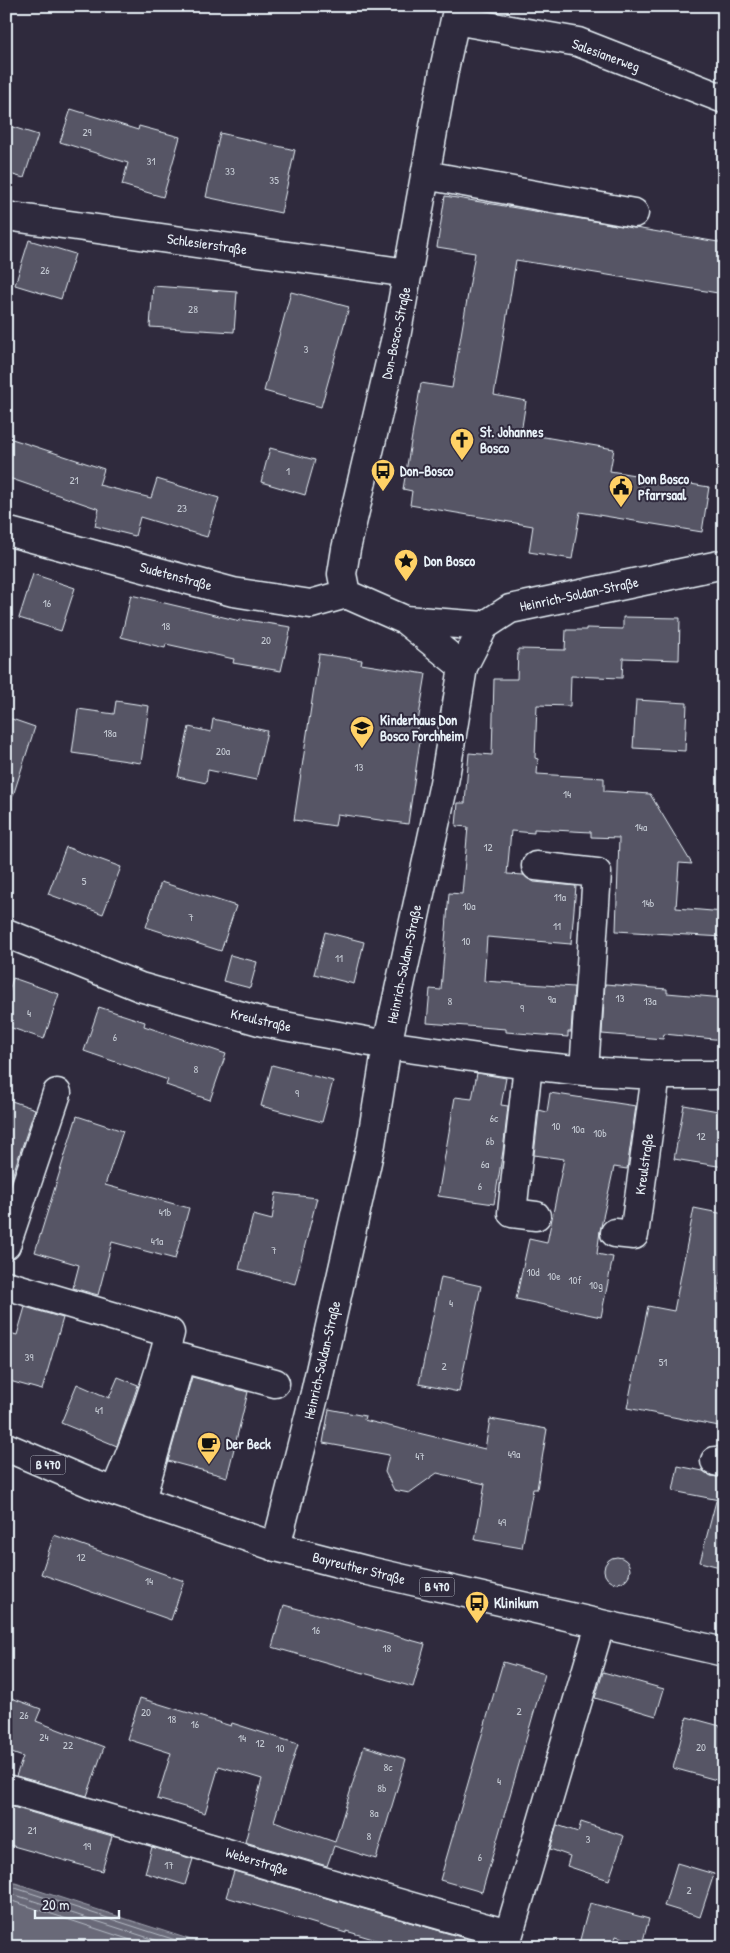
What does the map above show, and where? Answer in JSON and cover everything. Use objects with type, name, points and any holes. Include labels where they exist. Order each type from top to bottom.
[{"type":"street","name":"Salesianerweg","points":[[456,13],[578,42],[724,99]]},
{"type":"street","name":"Don-Bosco-Straße","points":[[346,594],[342,574],[346,549],[396,337],[456,13]]},
{"type":"street","points":[[426,175],[634,213]]},
{"type":"street","name":"Schlesierstraße","points":[[6,216],[408,273]]},
{"type":"street","name":"Sudetenstraße","points":[[6,531],[232,592],[311,604],[346,594]]},
{"type":"street","name":"Heinrich-Soldan-Straße","points":[[276,1547],[315,1393],[371,1144],[387,1045],[444,783],[463,667],[484,626],[510,609],[724,564]]},
{"type":"street","points":[[346,594],[405,620],[463,667]]},
{"type":"street","points":[[405,620],[484,626]]},
{"type":"street","points":[[536,866],[597,873],[584,1071]]},
{"type":"street","name":"Kreulstraße","points":[[6,933],[140,987],[263,1022],[387,1045],[528,1065],[584,1071],[656,1075],[724,1075]]},
{"type":"street","points":[[528,1065],[512,1213],[536,1216]]},
{"type":"street","name":"Kreulstraße","points":[[615,1233],[634,1235],[656,1075]]},
{"type":"street","points":[[6,1245],[57,1093]]},
{"type":"street","points":[[6,1284],[170,1333],[160,1374],[141,1429],[115,1491]]},
{"type":"street","points":[[141,1500],[181,1358],[275,1383]]},
{"type":"street","name":"Bayreuther Straße","points":[[6,1447],[90,1483],[276,1547],[369,1571],[724,1652]]},
{"type":"street","name":"Weberstraße","points":[[6,1789],[167,1834],[392,1902],[507,1940],[600,1625]]},
{"type":"water","points":[[6,1880],[213,1947],[6,1947]]},
{"type":"building","points":[[71,109],[138,130],[139,126],[180,137],[163,197],[122,185],[128,163],[60,142]]},
{"type":"building","points":[[6,125],[38,135],[24,178],[6,173]]},
{"type":"building","points":[[220,133],[295,150],[281,213],[206,197]]},
{"type":"building","points":[[445,196],[724,243],[724,294],[516,260],[494,395],[526,401],[521,433],[614,449],[610,471],[709,487],[702,532],[580,512],[572,559],[529,552],[533,526],[410,505],[412,491],[403,489],[421,383],[452,388],[475,253],[437,247]]},
{"type":"building","points":[[29,240],[75,254],[61,299],[15,285]]},
{"type":"building","points":[[153,286],[237,292],[234,332],[150,327]]},
{"type":"building","points":[[291,292],[349,307],[321,407],[264,391]]},
{"type":"building","points":[[6,437],[104,469],[99,485],[151,498],[157,479],[219,498],[207,537],[140,517],[135,536],[95,526],[99,509],[6,477]]},
{"type":"building","points":[[270,448],[315,460],[305,495],[261,482]]},
{"type":"building","points":[[33,574],[75,588],[61,631],[19,618]]},
{"type":"building","points":[[131,595],[240,621],[240,619],[291,627],[281,671],[233,663],[234,659],[166,644],[165,648],[121,637]]},
{"type":"building","points":[[623,617],[680,618],[679,660],[623,658],[622,678],[571,676],[570,706],[537,705],[535,758],[538,759],[537,774],[604,778],[604,791],[650,794],[692,864],[679,863],[676,908],[724,912],[724,937],[616,931],[619,838],[591,837],[591,832],[534,829],[534,833],[511,831],[507,874],[524,875],[534,882],[576,886],[571,944],[487,937],[484,981],[574,987],[571,1032],[568,1032],[568,1037],[506,1032],[506,1029],[427,1023],[430,989],[441,990],[449,893],[462,894],[468,827],[456,826],[458,803],[465,803],[469,753],[492,755],[494,679],[517,679],[518,649],[565,650],[566,630],[586,630],[586,628],[623,629]]},
{"type":"building","points":[[319,654],[362,660],[361,664],[426,674],[416,734],[421,734],[408,824],[337,814],[335,826],[294,820]]},
{"type":"building","points":[[636,700],[687,703],[685,751],[633,748]]},
{"type":"building","points":[[116,701],[149,706],[141,763],[72,753],[78,709],[114,714]]},
{"type":"building","points":[[6,717],[35,727],[11,802],[6,801]]},
{"type":"building","points":[[213,719],[267,731],[256,780],[208,770],[206,783],[178,777],[189,727],[211,732]]},
{"type":"building","points":[[66,847],[121,867],[103,914],[48,894]]},
{"type":"building","points":[[161,882],[236,906],[221,951],[146,927]]},
{"type":"building","points":[[325,932],[364,942],[354,984],[314,974]]},
{"type":"building","points":[[230,955],[257,962],[250,988],[223,981]]},
{"type":"building","points":[[13,978],[59,994],[44,1039],[6,1026],[6,1000]]},
{"type":"building","points":[[605,984],[667,989],[667,993],[724,998],[724,1040],[664,1034],[663,1039],[602,1034]]},
{"type":"building","points":[[99,1007],[145,1022],[144,1026],[226,1054],[210,1100],[166,1085],[168,1080],[84,1051]]},
{"type":"building","points":[[272,1065],[333,1081],[322,1122],[261,1106]]},
{"type":"building","points":[[477,1073],[506,1078],[501,1105],[508,1106],[494,1204],[438,1196],[455,1097],[472,1099]]},
{"type":"building","points":[[550,1093],[636,1106],[627,1169],[614,1167],[600,1231],[597,1254],[613,1257],[601,1317],[516,1299],[529,1239],[547,1243],[564,1159],[534,1155],[539,1110],[547,1112]]},
{"type":"building","points":[[6,1099],[35,1109],[8,1188],[6,1188]]},
{"type":"building","points":[[684,1105],[724,1112],[724,1167],[674,1159]]},
{"type":"building","points":[[77,1116],[123,1131],[105,1185],[189,1208],[175,1259],[112,1242],[98,1295],[73,1288],[79,1265],[35,1252]]},
{"type":"building","points":[[276,1193],[317,1198],[295,1284],[239,1269],[253,1215],[272,1220]]},
{"type":"building","points":[[694,1208],[724,1214],[724,1262],[718,1292],[724,1293],[724,1427],[627,1408],[648,1306],[674,1311]]},
{"type":"building","points":[[441,1277],[481,1286],[459,1392],[419,1384]]},
{"type":"building","points":[[25,1307],[63,1318],[42,1390],[6,1380],[6,1332],[17,1335]]},
{"type":"building","points":[[118,1377],[138,1385],[117,1446],[61,1423],[77,1384],[109,1398]]},
{"type":"building","points":[[192,1377],[248,1392],[227,1477],[168,1461]]},
{"type":"building","points":[[329,1409],[365,1416],[364,1420],[485,1449],[490,1419],[547,1429],[537,1489],[533,1489],[522,1548],[475,1540],[485,1484],[437,1473],[409,1493],[394,1490],[385,1472],[389,1455],[323,1443]]},
{"type":"building","points":[[678,1466],[724,1478],[724,1501],[673,1491]]},
{"type":"building","points":[[716,1501],[724,1502],[724,1568],[700,1562]]},
{"type":"building","points":[[54,1535],[184,1581],[171,1620],[41,1574]]},
{"type":"building","points":[[617,1557],[626,1561],[630,1570],[626,1579],[617,1583],[608,1579],[604,1570],[608,1561]]},
{"type":"building","points":[[284,1605],[425,1644],[413,1687],[272,1647]]},
{"type":"building","points":[[503,1662],[545,1674],[482,1892],[440,1880]]},
{"type":"building","points":[[603,1672],[664,1689],[656,1716],[595,1698]]},
{"type":"building","points":[[6,1696],[41,1709],[36,1721],[104,1747],[87,1796],[16,1776],[23,1757],[6,1751]]},
{"type":"building","points":[[140,1698],[231,1726],[232,1723],[298,1744],[274,1821],[335,1842],[364,1746],[406,1759],[376,1859],[334,1846],[327,1866],[245,1842],[262,1779],[219,1766],[205,1813],[157,1799],[171,1753],[127,1739]]},
{"type":"building","points":[[687,1717],[724,1727],[724,1782],[673,1768]]},
{"type":"building","points":[[6,1805],[112,1836],[102,1871],[6,1844]]},
{"type":"building","points":[[581,1822],[624,1836],[609,1880],[567,1866],[570,1856],[550,1849],[557,1825],[578,1832]]},
{"type":"building","points":[[152,1847],[193,1859],[185,1885],[145,1873]]},
{"type":"building","points":[[677,1863],[714,1874],[700,1917],[664,1906]]},
{"type":"building","points":[[234,1871],[485,1944],[484,1947],[400,1947],[346,1931],[346,1933],[226,1897]]},
{"type":"building","points":[[590,1903],[649,1919],[642,1944],[616,1936],[613,1947],[578,1947]]},
{"type":"place","name":"St. Johannes Bosco","points":[[462,461]]},
{"type":"place","name":"Don-Bosco","points":[[383,492]]},
{"type":"place","name":"Don Bosco Pfarrsaal","points":[[621,508]]},
{"type":"place","name":"Don Bosco","points":[[406,582]]},
{"type":"place","name":"Kinderhaus Don Bosco Forchheim","points":[[362,749]]},
{"type":"place","name":"Der Beck","points":[[209,1465]]},
{"type":"place","name":"Klinikum","points":[[477,1624]]}]
